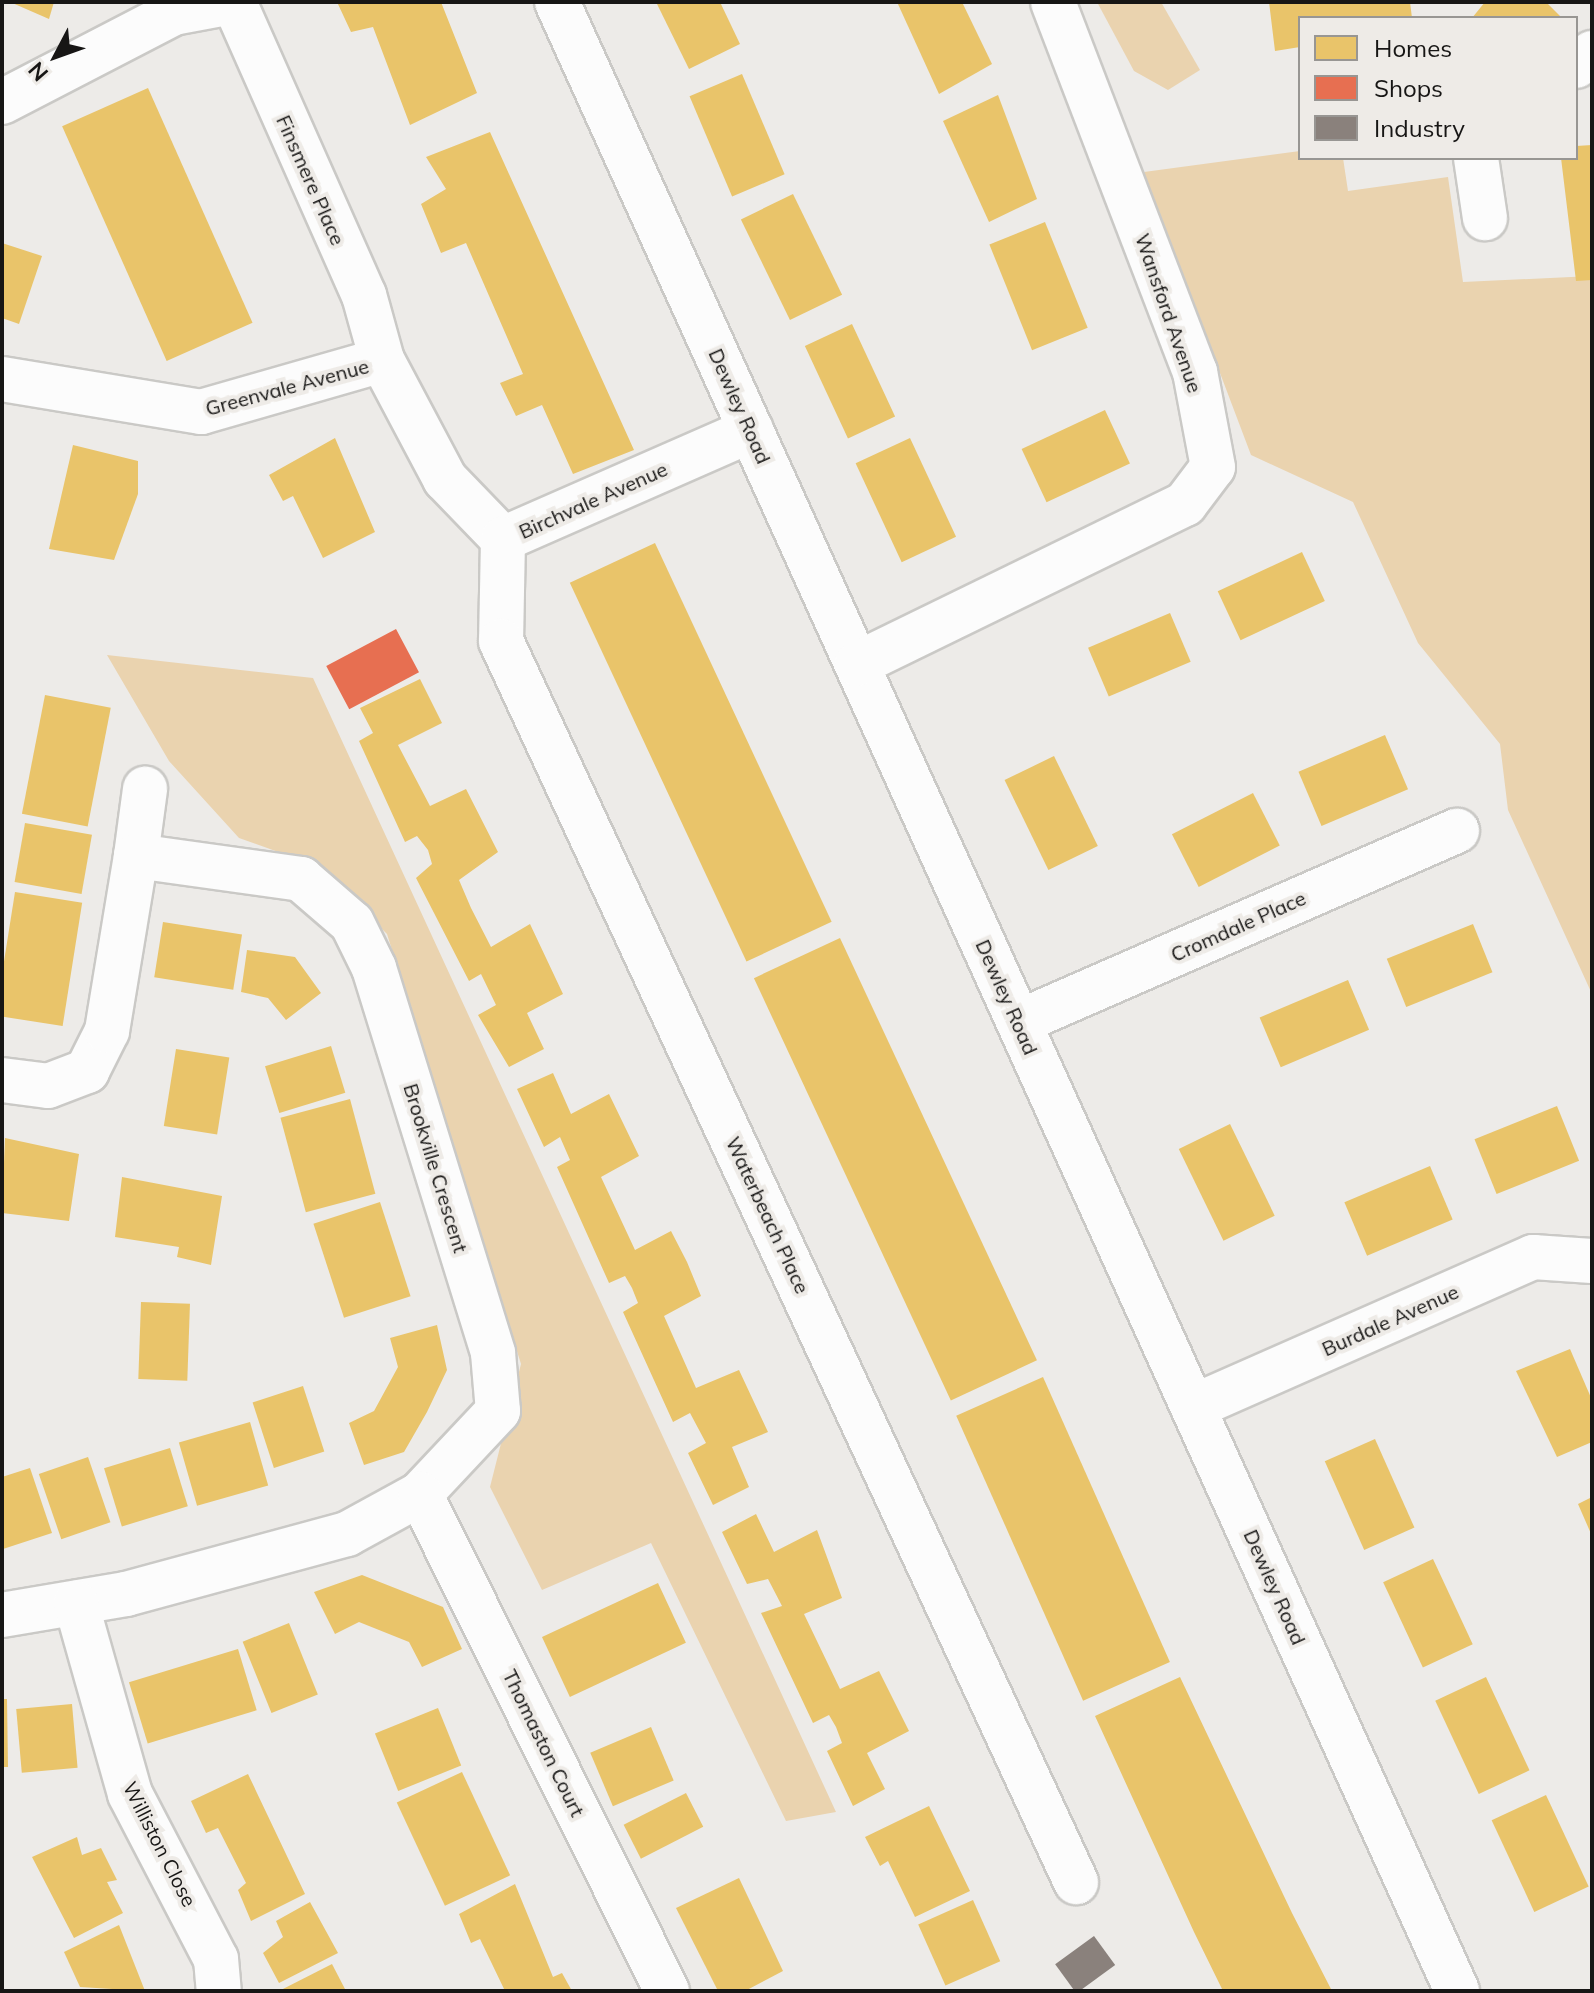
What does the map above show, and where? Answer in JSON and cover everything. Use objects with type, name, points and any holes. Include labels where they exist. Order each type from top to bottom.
[{"type":"street","name":"Finsmere Place","points":[[2,102],[174,13],[234,2],[364,295],[382,360]]},
{"type":"street","name":"Dewley Road","points":[[557,2],[1457,1991]]},
{"type":"street","name":"Wansford Avenue","points":[[857,664],[1185,504],[1213,467],[1195,372],[1053,2]]},
{"type":"street","points":[[1476,160],[1485,218]]},
{"type":"street","name":"Birchvale Avenue","points":[[382,360],[445,479],[503,539],[751,430]]},
{"type":"street","name":"Greenvale Avenue","points":[[2,379],[201,412],[382,360]]},
{"type":"street","name":"Waterbeach Place","points":[[503,539],[501,641],[1076,1882]]},
{"type":"street","points":[[2,1080],[48,1086],[87,1071],[107,1031],[145,789]]},
{"type":"street","name":"Cromdale Place","points":[[1019,1022],[1457,831]]},
{"type":"street","name":"Brookville Crescent","points":[[2,1615],[76,1603],[347,1534],[420,1494],[498,1411],[493,1353],[374,968],[352,923],[301,879],[136,856]]},
{"type":"street","name":"Burdale Avenue","points":[[1193,1407],[1533,1257],[1592,1261]]},
{"type":"street","name":"Thomaston Court","points":[[420,1494],[667,1991]]},
{"type":"street","name":"Williston Close","points":[[76,1603],[130,1794],[216,1959],[219,1991]]},
{"type":"shaded area","points":[[1097,2],[1161,2],[1200,70],[1168,90],[1134,71]]},
{"type":"shaded area","points":[[1298,151],[1298,160],[1343,160],[1348,191],[1448,177],[1463,282],[1592,276],[1592,994],[1508,810],[1500,744],[1418,643],[1353,502],[1251,455],[1144,172]]},
{"type":"shaded area","points":[[107,655],[313,678],[836,1812],[786,1821],[651,1543],[542,1590],[490,1487],[521,1364],[387,934],[320,867],[239,838],[169,761]]},
{"type":"building: Homes","points":[[10,2],[54,2],[49,19]]},
{"type":"building: Homes","points":[[337,2],[441,2],[477,93],[410,125],[373,27],[351,32]]},
{"type":"building: Homes","points":[[656,2],[720,2],[740,44],[689,69]]},
{"type":"building: Homes","points":[[897,2],[962,2],[992,64],[939,94]]},
{"type":"building: Homes","points":[[1269,2],[1410,2],[1412,16],[1298,16],[1298,47],[1275,51]]},
{"type":"building: Homes","points":[[1485,2],[1546,2],[1560,16],[1474,16]]},
{"type":"building: Homes","points":[[742,74],[785,174],[732,197],[690,96]]},
{"type":"building: Homes","points":[[148,88],[253,323],[167,361],[62,126]]},
{"type":"building: Homes","points":[[998,95],[1037,199],[989,222],[943,121]]},
{"type":"building: Homes","points":[[490,132],[634,450],[573,474],[542,405],[516,416],[500,383],[523,374],[466,243],[441,253],[421,204],[446,189],[426,157]]},
{"type":"building: Homes","points":[[1592,145],[1592,280],[1576,281],[1561,160],[1578,160],[1578,146]]},
{"type":"building: Homes","points":[[793,194],[842,295],[790,320],[741,219]]},
{"type":"building: Homes","points":[[1045,222],[1088,328],[1032,350],[989,244]]},
{"type":"building: Homes","points":[[2,243],[42,256],[19,324],[2,318]]},
{"type":"building: Homes","points":[[852,324],[895,416],[848,438],[805,346]]},
{"type":"building: Homes","points":[[1105,410],[1130,463],[1047,502],[1022,449]]},
{"type":"building: Homes","points":[[335,438],[375,532],[323,558],[293,496],[283,501],[269,475]]},
{"type":"building: Homes","points":[[910,438],[956,537],[902,562],[856,463]]},
{"type":"building: Homes","points":[[73,445],[138,461],[138,494],[114,560],[49,549]]},
{"type":"building: Homes","points":[[655,543],[832,922],[746,962],[570,583]]},
{"type":"building: Homes","points":[[1302,552],[1325,601],[1241,640],[1218,591]]},
{"type":"building: Homes","points":[[1170,613],[1191,662],[1109,697],[1088,648]]},
{"type":"building: Homes","points":[[420,679],[442,723],[398,745],[430,806],[466,789],[498,852],[459,880],[471,908],[491,947],[530,924],[563,994],[527,1013],[544,1049],[509,1067],[478,1015],[496,1005],[481,974],[469,981],[416,878],[432,864],[428,850],[417,836],[405,842],[359,741],[373,733],[360,708]]},
{"type":"building: Homes","points":[[45,695],[111,708],[88,827],[22,814]]},
{"type":"building: Homes","points":[[1385,735],[1408,789],[1322,826],[1298,772]]},
{"type":"building: Homes","points":[[1054,756],[1098,846],[1048,870],[1005,780]]},
{"type":"building: Homes","points":[[1253,793],[1280,846],[1199,887],[1172,834]]},
{"type":"building: Homes","points":[[25,823],[92,835],[82,894],[15,882]]},
{"type":"building: Homes","points":[[15,892],[82,903],[63,1026],[2,1016],[2,974]]},
{"type":"building: Homes","points":[[163,922],[242,935],[233,990],[154,977]]},
{"type":"building: Homes","points":[[1473,924],[1492,972],[1406,1007],[1387,959]]},
{"type":"building: Homes","points":[[840,938],[1037,1360],[951,1400],[754,978]]},
{"type":"building: Homes","points":[[247,950],[295,957],[321,993],[286,1020],[268,998],[241,992]]},
{"type":"building: Homes","points":[[1348,980],[1369,1030],[1281,1067],[1260,1018]]},
{"type":"building: Homes","points":[[331,1046],[345,1093],[279,1113],[265,1066]]},
{"type":"building: Homes","points":[[176,1049],[229,1057],[217,1134],[164,1126]]},
{"type":"building: Homes","points":[[553,1073],[571,1114],[609,1094],[639,1156],[601,1177],[635,1250],[671,1231],[687,1262],[701,1296],[664,1316],[696,1388],[739,1370],[768,1432],[732,1447],[749,1487],[713,1505],[688,1453],[706,1443],[690,1413],[673,1422],[623,1312],[638,1303],[632,1288],[625,1276],[609,1283],[557,1167],[570,1160],[560,1137],[544,1147],[517,1089]]},
{"type":"building: Homes","points":[[350,1099],[375,1194],[306,1212],[280,1118]]},
{"type":"building: Homes","points":[[1557,1106],[1579,1161],[1497,1194],[1474,1139]]},
{"type":"building: Homes","points":[[1230,1124],[1275,1216],[1223,1241],[1179,1149]]},
{"type":"building: Homes","points":[[5,1138],[79,1154],[69,1221],[2,1213]]},
{"type":"building: Homes","points":[[1430,1166],[1453,1219],[1367,1256],[1344,1202]]},
{"type":"building: Homes","points":[[122,1177],[222,1196],[211,1265],[177,1257],[179,1247],[115,1237]]},
{"type":"building: Homes","points":[[380,1202],[411,1296],[344,1318],[313,1224]]},
{"type":"building: Homes","points":[[141,1302],[190,1304],[187,1381],[138,1379]]},
{"type":"building: Homes","points":[[437,1325],[447,1370],[427,1412],[404,1452],[364,1465],[349,1423],[374,1411],[398,1367],[390,1338]]},
{"type":"building: Homes","points":[[1570,1349],[1592,1400],[1592,1442],[1557,1457],[1516,1371]]},
{"type":"building: Homes","points":[[1043,1377],[1170,1662],[1083,1701],[956,1416]]},
{"type":"building: Homes","points":[[303,1386],[324,1452],[274,1468],[253,1402]]},
{"type":"building: Homes","points":[[250,1422],[268,1485],[197,1506],[179,1442]]},
{"type":"building: Homes","points":[[1375,1439],[1414,1528],[1364,1550],[1325,1461]]},
{"type":"building: Homes","points":[[170,1448],[188,1506],[122,1527],[104,1468]]},
{"type":"building: Homes","points":[[88,1457],[110,1522],[61,1539],[39,1474]]},
{"type":"building: Homes","points":[[30,1468],[52,1533],[3,1549],[2,1477]]},
{"type":"building: Homes","points":[[1592,1497],[1592,1536],[1578,1504]]},
{"type":"building: Homes","points":[[756,1514],[774,1552],[817,1530],[842,1598],[804,1614],[840,1689],[879,1671],[909,1731],[867,1753],[885,1789],[853,1806],[827,1751],[842,1743],[836,1727],[829,1715],[813,1723],[761,1613],[782,1606],[768,1579],[747,1584],[722,1532]]},
{"type":"building: Homes","points":[[1433,1559],[1473,1644],[1423,1667],[1383,1582]]},
{"type":"building: Homes","points":[[362,1575],[443,1607],[462,1649],[422,1667],[409,1642],[359,1622],[335,1634],[314,1592]]},
{"type":"building: Homes","points":[[658,1583],[686,1643],[570,1697],[542,1637]]},
{"type":"building: Homes","points":[[289,1623],[318,1694],[271,1713],[243,1642]]},
{"type":"building: Homes","points":[[238,1649],[257,1710],[148,1744],[129,1682]]},
{"type":"building: Homes","points":[[1180,1677],[1332,1991],[1223,1991],[1194,1932],[1095,1716]]},
{"type":"building: Homes","points":[[1486,1677],[1530,1770],[1479,1794],[1435,1701]]},
{"type":"building: Homes","points":[[2,1699],[7,1699],[8,1767],[2,1767]]},
{"type":"building: Homes","points":[[72,1704],[78,1768],[22,1773],[16,1709]]},
{"type":"building: Homes","points":[[438,1708],[461,1765],[398,1791],[375,1733]]},
{"type":"building: Homes","points":[[651,1727],[674,1780],[613,1806],[590,1753]]},
{"type":"building: Homes","points":[[462,1772],[510,1875],[445,1906],[397,1802]]},
{"type":"building: Homes","points":[[248,1774],[305,1894],[251,1921],[238,1890],[246,1883],[218,1828],[206,1833],[191,1801]]},
{"type":"building: Homes","points":[[686,1793],[703,1827],[641,1859],[624,1825]]},
{"type":"building: Homes","points":[[1546,1795],[1589,1887],[1534,1912],[1492,1820]]},
{"type":"building: Homes","points":[[929,1806],[970,1891],[915,1917],[888,1861],[880,1866],[865,1837]]},
{"type":"building: Homes","points":[[77,1837],[82,1855],[101,1848],[117,1880],[107,1882],[123,1913],[74,1938],[32,1857]]},
{"type":"building: Homes","points":[[739,1878],[783,1971],[745,1991],[718,1991],[676,1908]]},
{"type":"building: Homes","points":[[515,1884],[553,1977],[562,1973],[572,1991],[505,1991],[480,1939],[471,1943],[459,1914]]},
{"type":"building: Homes","points":[[973,1900],[1000,1961],[945,1986],[918,1924]]},
{"type":"building: Homes","points":[[310,1902],[338,1953],[279,1983],[263,1953],[283,1937],[276,1921]]},
{"type":"building: Homes","points":[[119,1925],[145,1991],[80,1987],[64,1952]]},
{"type":"building: Homes","points":[[332,1964],[346,1991],[279,1991]]},
{"type":"building: Shops","points":[[396,629],[419,672],[349,709],[326,666]]},
{"type":"building: Industry","points":[[1094,1936],[1115,1965],[1080,1991],[1075,1991],[1055,1964]]}]
